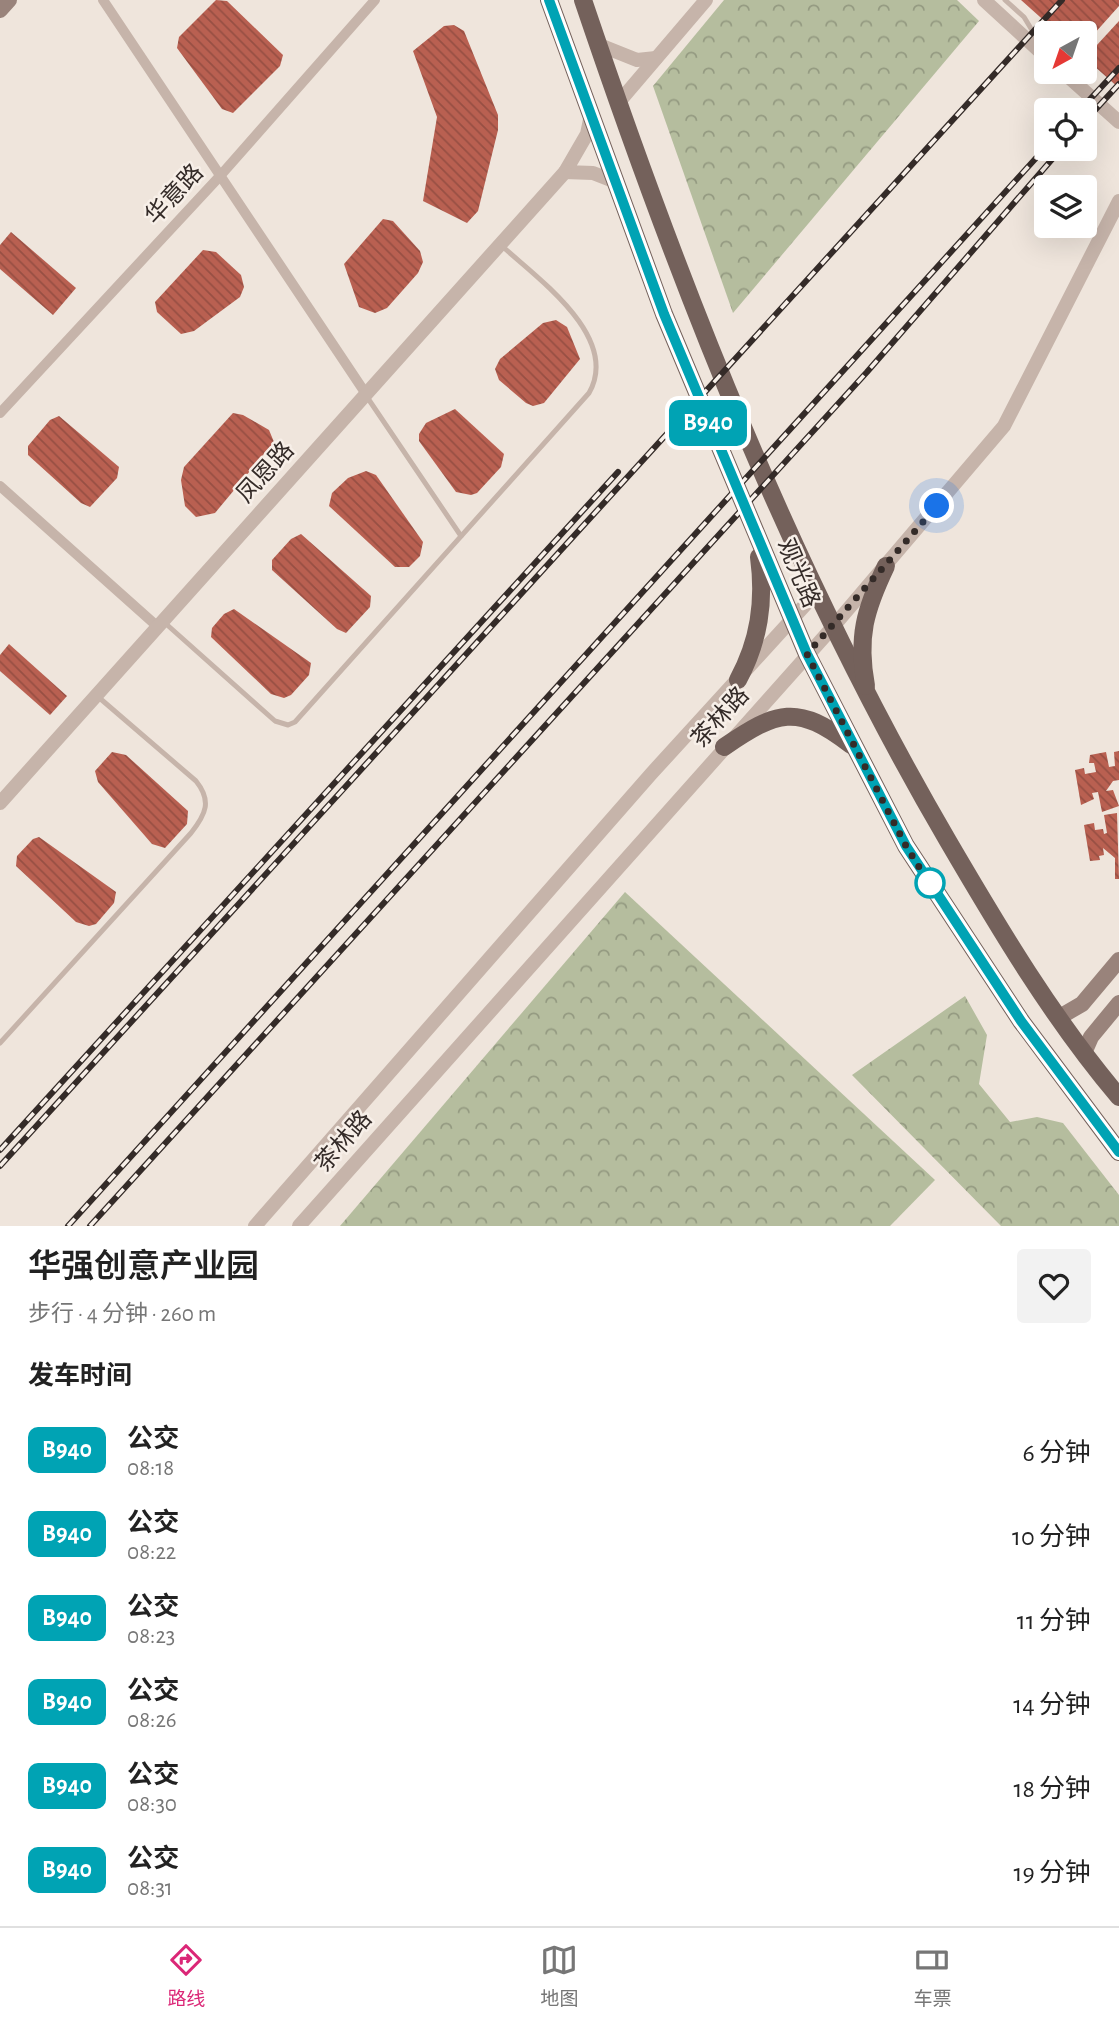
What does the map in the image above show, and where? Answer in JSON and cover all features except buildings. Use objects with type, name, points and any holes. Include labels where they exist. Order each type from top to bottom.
[{"type":"main road","points":[[0,10],[9,0]]},
{"type":"main road","name":"观光路","points":[[549,0],[664,314],[807,654],[906,846],[955,924],[1029,1032],[1119,1152]]},
{"type":"main road","name":"观光路","points":[[583,0],[597,44],[733,404],[832,628],[870,703],[999,928],[1058,1018],[1119,1097]]},
{"type":"main road","points":[[738,680],[756,640],[760,620],[761,580],[755,533]]},
{"type":"main road","points":[[870,703],[861,647],[863,623],[886,566]]},
{"type":"main road","points":[[724,747],[762,721],[792,716],[821,724],[857,749]]},
{"type":"main road","points":[[1058,1018],[1082,1004],[1119,960]]},
{"type":"main road","points":[[1084,1053],[1091,1037],[1119,1003]]},
{"type":"street","points":[[103,0],[366,394]]},
{"type":"street","name":"华意路","points":[[0,413],[220,176],[375,0]]},
{"type":"street","points":[[619,102],[706,0]]},
{"type":"street","points":[[984,0],[1034,44]]},
{"type":"street","points":[[597,44],[637,60],[656,58]]},
{"type":"street","points":[[1076,84],[1119,122]]},
{"type":"street","name":"凤恩路","points":[[0,803],[565,172],[587,134],[591,116]]},
{"type":"street","points":[[565,172],[593,173],[616,182]]},
{"type":"street","name":"茶林路","points":[[299,1226],[832,628],[1004,426],[1119,201]]},
{"type":"street","points":[[0,486],[160,624]]},
{"type":"street","name":"茶林路","points":[[254,1226],[652,774],[816,593]]},
{"type":"lane","points":[[1005,0],[1024,18],[1034,35]]},
{"type":"lane","points":[[160,624],[275,720],[288,725],[295,722],[589,393],[597,371],[591,345],[575,314],[500,244]]},
{"type":"lane","points":[[366,394],[461,536]]},
{"type":"lane","points":[[0,1043],[191,833],[207,806],[206,794],[196,781],[96,695]]},
{"type":"green space","points":[[724,0],[957,0],[979,21],[733,313],[653,86]]},
{"type":"green space","points":[[625,892],[935,1180],[890,1226],[340,1226]]},
{"type":"green space","points":[[965,996],[987,1035],[979,1084],[1010,1122],[1037,1117],[1063,1123],[1119,1195],[1119,1226],[1001,1226],[852,1075]]},
{"type":"railway","points":[[0,1166],[1062,0]]},
{"type":"railway","points":[[1091,98],[1119,68]]},
{"type":"railway","points":[[1097,108],[1119,84]]},
{"type":"railway","points":[[68,1226],[1034,160]]},
{"type":"railway","points":[[90,1226],[867,372],[1051,161]]},
{"type":"railway","points":[[0,1150],[618,472]]},
{"type":"bus line","name":"B940","points":[[549,0],[664,314],[807,654],[906,846],[1021,1021],[1119,1152]]},
{"type":"route","points":[[930,883],[934,891],[906,846],[807,654],[937,506]]}]
